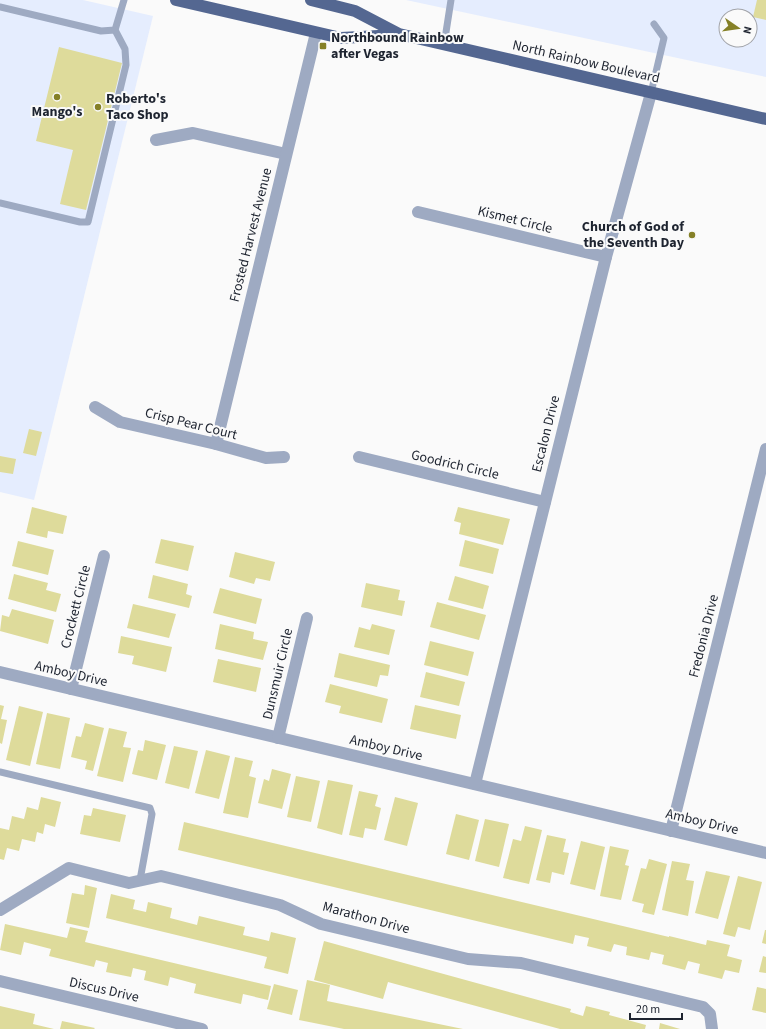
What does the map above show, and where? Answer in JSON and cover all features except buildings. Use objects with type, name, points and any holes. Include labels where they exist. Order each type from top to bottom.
[{"type":"main road","name":"North Rainbow Boulevard","points":[[176,0],[341,38],[399,34]]},
{"type":"main road","name":"North Rainbow Boulevard","points":[[311,0],[355,12],[399,34],[766,119]]},
{"type":"street","name":"Frosted Harvest Avenue","points":[[216,444],[316,33]]},
{"type":"street","name":"Escalon Drive","points":[[475,784],[606,257],[650,93]]},
{"type":"street","points":[[156,140],[193,134],[286,154]]},
{"type":"street","name":"Kismet Circle","points":[[418,212],[606,257]]},
{"type":"street","name":"Crisp Pear Court","points":[[94,407],[120,422],[216,444],[266,458],[284,457]]},
{"type":"street","name":"Fredonia Drive","points":[[671,830],[766,449]]},
{"type":"street","name":"Goodrich Circle","points":[[358,457],[545,502]]},
{"type":"street","name":"Crockett Circle","points":[[71,689],[104,556]]},
{"type":"street","name":"Dunsmuir Circle","points":[[278,738],[307,618]]},
{"type":"street","name":"Amboy Drive","points":[[0,672],[766,853]]},
{"type":"street","name":"Marathon Drive","points":[[0,910],[69,868],[128,883],[161,876],[280,905],[321,924],[468,959],[521,963],[703,1007],[710,1014],[712,1029]]},
{"type":"street","name":"Discus Drive","points":[[0,981],[202,1029]]},
{"type":"lane","points":[[0,203],[80,222],[88,222],[126,65],[125,49],[115,30],[124,0]]},
{"type":"lane","points":[[444,45],[451,0]]},
{"type":"lane","points":[[0,7],[101,31],[115,30]]},
{"type":"lane","points":[[650,93],[664,38],[654,24]]},
{"type":"lane","points":[[0,772],[150,808],[152,814],[140,880]]},
{"type":"shaded area","points":[[0,0],[83,0],[153,16],[34,500],[0,492]]},
{"type":"shaded area","points":[[406,0],[766,0],[766,77]]},
{"type":"place","name":"Northbound Rainbow after Vegas","points":[[323,46]]},
{"type":"place","name":"Mango's","points":[[57,97]]},
{"type":"place","name":"Roberto's Taco Shop","points":[[98,107]]},
{"type":"place","name":"Church of God of the Seventh Day","points":[[692,235]]}]
